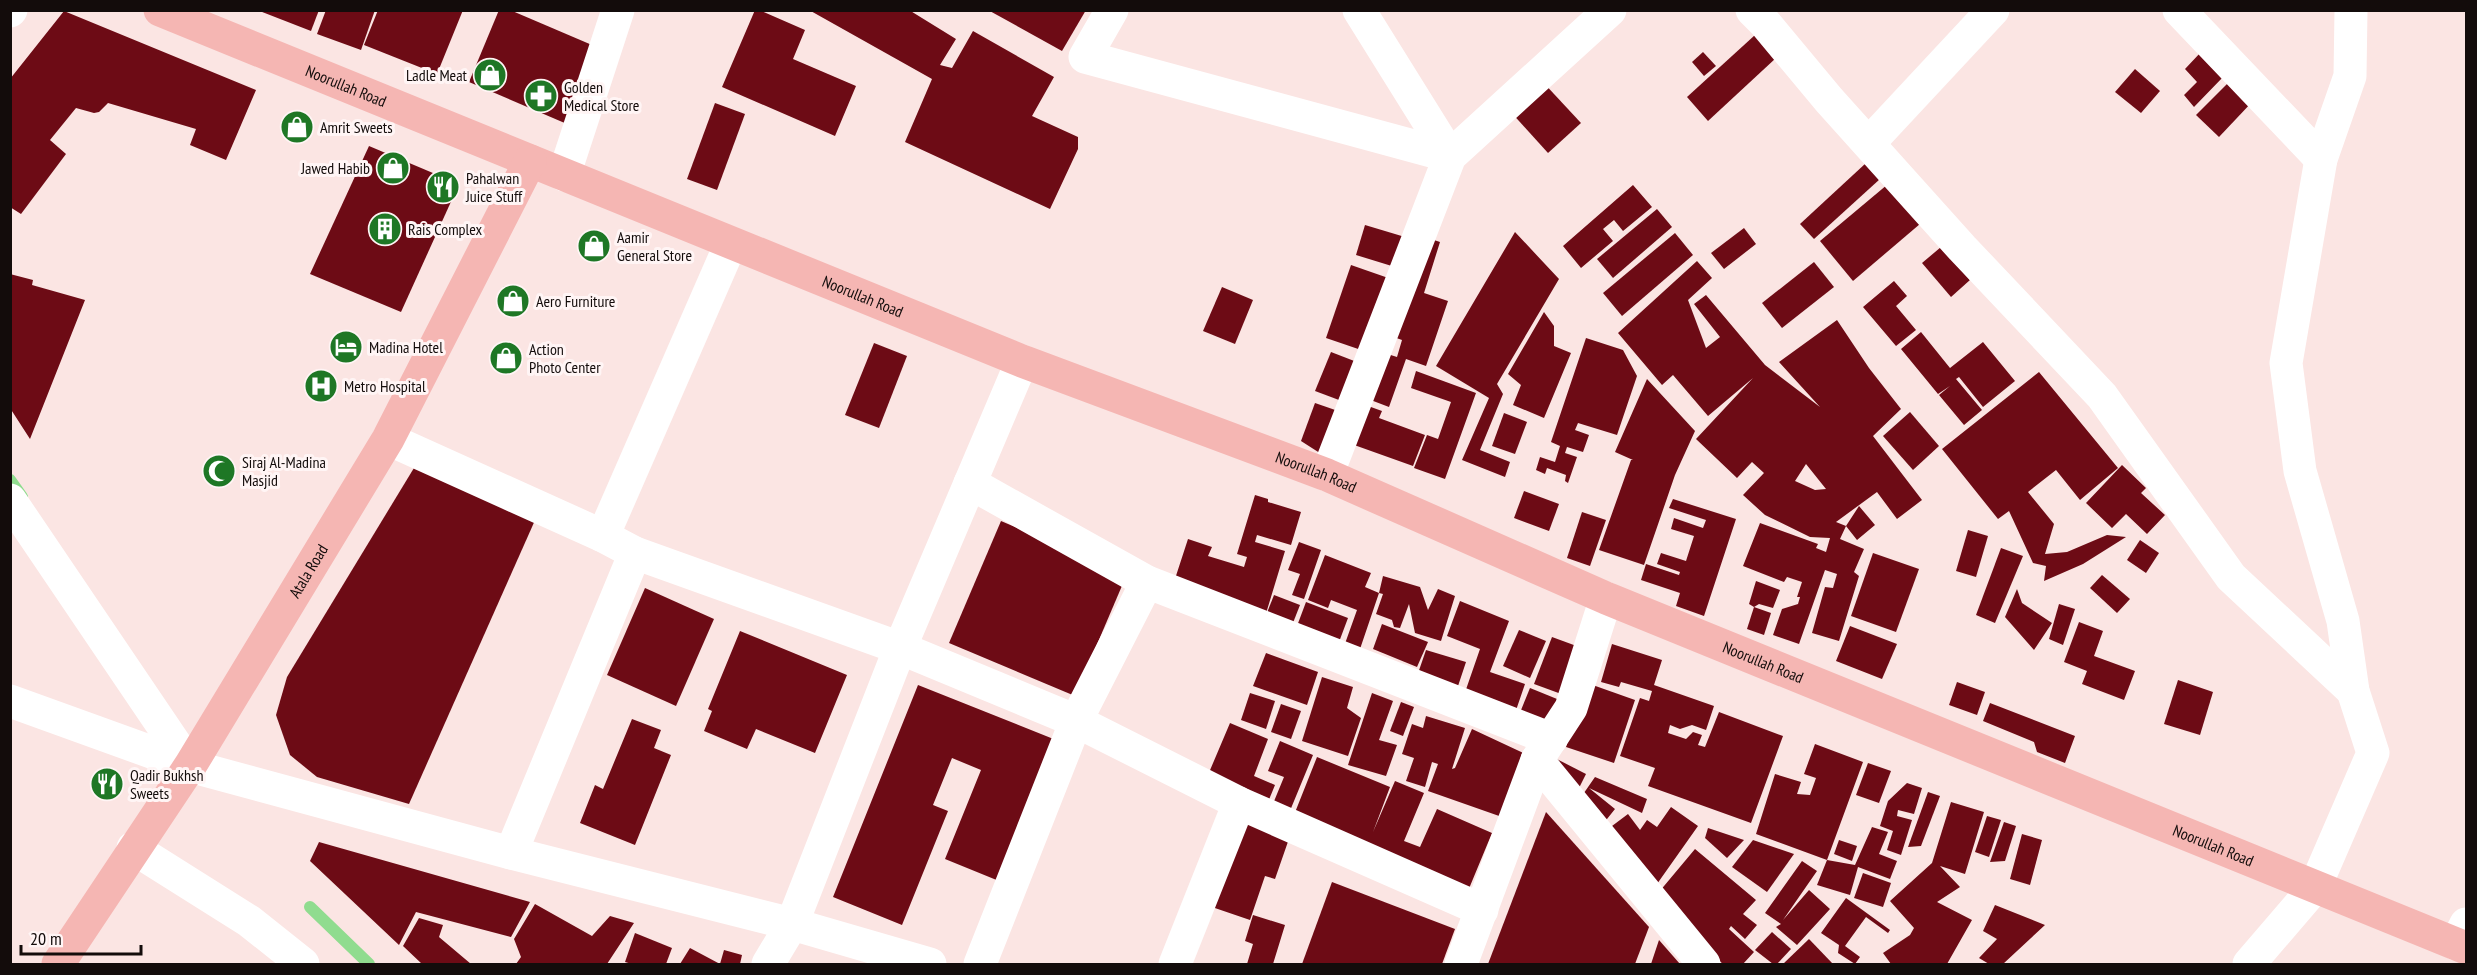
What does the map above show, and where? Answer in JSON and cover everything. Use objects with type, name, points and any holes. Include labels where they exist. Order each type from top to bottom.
[{"type":"main road","name":"Noorullah Road","points":[[160,10],[1022,361],[1327,475],[1606,598],[2315,887],[2463,939]]},
{"type":"main road","name":"Atala Road","points":[[58,964],[133,848],[190,766],[388,439],[530,161]]},
{"type":"street","points":[[564,175],[618,10]]},
{"type":"street","points":[[1112,10],[1085,57],[1450,156]]},
{"type":"street","points":[[1359,10],[1450,156]]},
{"type":"street","points":[[1327,475],[1450,156],[1610,10]]},
{"type":"street","points":[[1752,10],[1829,100],[1962,248],[2102,396],[2231,577],[2353,692]]},
{"type":"street","points":[[1869,142],[1993,10]]},
{"type":"street","points":[[2179,10],[2321,159]]},
{"type":"street","points":[[2249,964],[2315,887],[2373,753],[2353,692],[2343,621],[2301,471],[2286,363],[2321,159],[2350,76],[2351,10]]},
{"type":"street","points":[[603,536],[731,243]]},
{"type":"street","points":[[768,964],[792,924],[900,648],[1022,361]]},
{"type":"street","points":[[388,439],[603,536],[635,553],[900,648],[1076,722],[1239,803],[1482,910]]},
{"type":"street","points":[[970,483],[1147,582],[1544,750],[1704,964]]},
{"type":"street","points":[[10,500],[190,766]]},
{"type":"street","points":[[511,853],[635,553]]},
{"type":"street","points":[[980,964],[1076,722],[1147,582]]},
{"type":"street","points":[[1461,964],[1544,750],[1571,708],[1606,598]]},
{"type":"street","points":[[10,701],[190,766],[511,853],[792,924],[930,964]]},
{"type":"street","points":[[1175,964],[1239,803]]},
{"type":"street","points":[[133,848],[249,921],[301,964]]},
{"type":"building","points":[[257,10],[319,10],[311,31]]},
{"type":"building","points":[[326,10],[375,10],[361,50],[317,34]]},
{"type":"building","points":[[378,10],[463,10],[437,74],[364,45]]},
{"type":"building","points":[[499,10],[510,10],[599,48],[567,124],[469,82]]},
{"type":"building","points":[[755,10],[805,30],[793,59],[856,86],[835,136],[722,87]]},
{"type":"building","points":[[809,10],[909,10],[956,39],[940,65],[952,68],[973,31],[1054,77],[1032,116],[1078,137],[1078,149],[1050,209],[905,142],[932,79]]},
{"type":"building","points":[[988,10],[1086,10],[1062,51]]},
{"type":"building","points":[[64,11],[256,90],[226,160],[190,145],[196,129],[108,103],[99,112],[94,113],[76,108],[50,140],[66,154],[21,214],[10,207],[10,79]]},
{"type":"building","points":[[1755,35],[1776,58],[1708,121],[1687,97]]},
{"type":"building","points":[[1703,52],[1716,66],[1704,76],[1692,62]]},
{"type":"building","points":[[2201,52],[2224,76],[2194,107],[2184,95],[2197,82],[2185,69]]},
{"type":"building","points":[[2135,69],[2160,91],[2141,113],[2115,92]]},
{"type":"building","points":[[1541,80],[1581,123],[1548,153],[1509,110]]},
{"type":"building","points":[[2231,80],[2253,101],[2219,137],[2196,115]]},
{"type":"building","points":[[715,103],[745,114],[717,190],[687,179]]},
{"type":"building","name":"Rais Complex","points":[[369,146],[459,184],[401,312],[310,274]]},
{"type":"building","points":[[1866,163],[1880,179],[1814,239],[1800,224]]},
{"type":"building","points":[[1894,179],[1927,218],[1853,281],[1820,241]]},
{"type":"building","points":[[1633,185],[1652,207],[1623,231],[1614,220],[1603,229],[1613,241],[1581,268],[1563,246]]},
{"type":"building","points":[[1657,209],[1672,227],[1613,278],[1597,259]]},
{"type":"building","points":[[1365,225],[1405,237],[1395,267],[1356,255]]},
{"type":"building","points":[[1744,228],[1756,244],[1724,269],[1711,253]]},
{"type":"building","points":[[1515,232],[1559,279],[1497,384],[1503,394],[1480,450],[1510,462],[1505,477],[1462,460],[1489,398],[1436,366]]},
{"type":"building","points":[[1675,233],[1693,255],[1622,316],[1603,293]]},
{"type":"building","points":[[1422,236],[1440,242],[1424,293],[1448,301],[1426,366],[1406,359],[1389,407],[1368,399],[1378,351],[1397,357],[1402,340],[1388,335]]},
{"type":"building","points":[[1941,247],[1970,280],[1951,297],[1922,263]]},
{"type":"building","points":[[1697,261],[1712,278],[1688,300],[1706,348],[1720,337],[1694,304],[1706,295],[1765,365],[1820,407],[1779,362],[1837,320],[1869,368],[1901,409],[1873,436],[1922,500],[1897,519],[1877,492],[1836,522],[1846,526],[1840,539],[1864,549],[1854,572],[1859,576],[1839,641],[1812,633],[1825,587],[1833,588],[1837,574],[1825,570],[1799,644],[1773,635],[1782,609],[1798,604],[1800,597],[1797,597],[1802,582],[1787,577],[1784,582],[1743,566],[1760,523],[1818,544],[1816,548],[1826,552],[1830,538],[1810,537],[1765,515],[1743,495],[1764,473],[1752,462],[1737,478],[1696,439],[1753,378],[1708,416],[1673,375],[1662,385],[1618,333]],"holes":[[[1806,464],[1826,489],[1815,490],[1795,481]]]},
{"type":"building","points":[[1814,262],[1834,287],[1782,328],[1762,303]]},
{"type":"building","points":[[1351,265],[1394,280],[1370,353],[1326,338]]},
{"type":"building","points":[[10,274],[33,280],[32,285],[85,300],[30,439],[10,408]]},
{"type":"building","points":[[1894,281],[1907,296],[1896,306],[1916,330],[1896,346],[1863,307]]},
{"type":"building","points":[[1222,287],[1253,300],[1235,344],[1203,331]]},
{"type":"building","points":[[1544,312],[1554,326],[1554,346],[1571,353],[1544,418],[1513,405],[1521,385],[1508,374]]},
{"type":"building","points":[[1921,332],[1950,368],[1983,342],[2015,381],[1983,407],[1959,377],[1956,379],[1982,410],[1964,425],[1939,395],[1950,386],[1938,394],[1901,349]]},
{"type":"building","points":[[1586,338],[1623,350],[1637,376],[1617,435],[1578,423],[1575,430],[1589,435],[1583,452],[1567,447],[1565,453],[1577,457],[1568,483],[1565,481],[1566,475],[1547,468],[1545,474],[1536,470],[1540,457],[1555,462],[1560,446],[1551,442]]},
{"type":"building","points":[[874,343],[907,356],[879,428],[845,415]]},
{"type":"building","points":[[1331,352],[1362,364],[1347,403],[1315,391]]},
{"type":"building","points":[[1416,371],[1476,393],[1445,479],[1414,468],[1427,435],[1438,439],[1451,402],[1411,388]]},
{"type":"building","points":[[2039,372],[2118,468],[2080,500],[2056,470],[2028,492],[2054,524],[2045,554],[2067,552],[2107,535],[2126,537],[2083,564],[2044,581],[2046,566],[2033,563],[2009,511],[1998,519],[1942,449]]},
{"type":"building","points":[[1647,379],[1695,431],[1675,475],[1644,565],[1599,550],[1631,460],[1633,460],[1615,452]]},
{"type":"building","points":[[1357,402],[1382,411],[1379,418],[1425,435],[1413,466],[1343,441]]},
{"type":"building","points":[[1315,403],[1341,412],[1326,457],[1301,441]]},
{"type":"building","points":[[1910,412],[1939,446],[1913,470],[1883,436]]},
{"type":"building","points":[[1504,413],[1527,422],[1515,454],[1492,446]]},
{"type":"building","points":[[417,463],[536,518],[409,804],[317,777],[290,755],[276,715],[287,677]]},
{"type":"building","points":[[2122,465],[2146,488],[2141,493],[2165,515],[2147,534],[2126,514],[2112,528],[2086,503]]},
{"type":"building","points":[[1524,491],[1559,504],[1549,531],[1514,518]]},
{"type":"building","points":[[1255,495],[1268,499],[1268,502],[1301,512],[1291,545],[1257,535],[1255,542],[1285,551],[1264,620],[1173,585],[1188,539],[1212,547],[1208,556],[1244,567],[1247,557],[1237,554]]},
{"type":"building","points":[[1673,499],[1736,519],[1704,616],[1676,606],[1680,593],[1641,580],[1646,564],[1679,575],[1680,572],[1657,564],[1661,553],[1686,561],[1694,536],[1671,529],[1674,518],[1703,528],[1706,520],[1669,508]]},
{"type":"building","points":[[1859,506],[1875,525],[1857,540],[1846,526]]},
{"type":"building","points":[[1582,512],[1606,520],[1590,566],[1567,558]]},
{"type":"building","points":[[1001,521],[1127,574],[1075,696],[949,643]]},
{"type":"building","points":[[1968,530],[1988,536],[1976,577],[1956,571]]},
{"type":"building","points":[[2140,540],[2159,553],[2146,573],[2127,560]]},
{"type":"building","points":[[1299,542],[1321,550],[1304,599],[1292,595],[1300,574],[1288,570]]},
{"type":"building","points":[[2001,548],[2023,556],[1995,623],[1976,615]]},
{"type":"building","points":[[1873,553],[1919,569],[1896,632],[1851,616]]},
{"type":"building","points":[[1325,555],[1371,573],[1365,587],[1379,593],[1360,649],[1342,652],[1357,610],[1331,600],[1328,608],[1308,600]]},
{"type":"building","points":[[2102,575],[2130,599],[2117,613],[2090,588]]},
{"type":"building","points":[[1383,576],[1420,587],[1428,610],[1438,589],[1455,596],[1441,641],[1415,633],[1409,604],[1400,628],[1394,627],[1392,620],[1376,614],[1383,594],[1379,593]]},
{"type":"building","points":[[1756,581],[1780,590],[1773,608],[1759,604],[1754,607],[1749,604]]},
{"type":"building","points":[[645,588],[714,619],[676,706],[607,675]]},
{"type":"building","points":[[2017,589],[2022,603],[2052,623],[2034,650],[2005,617]]},
{"type":"building","points":[[1274,595],[1300,605],[1289,633],[1263,623]]},
{"type":"building","points":[[1460,601],[1509,621],[1490,672],[1525,684],[1513,719],[1462,701],[1480,649],[1447,636]]},
{"type":"building","points":[[1306,602],[1348,618],[1336,650],[1294,634]]},
{"type":"building","points":[[2059,604],[2075,609],[2063,645],[2049,639]]},
{"type":"building","points":[[1754,607],[1771,613],[1764,635],[1747,629]]},
{"type":"building","points":[[2079,622],[2103,631],[2094,656],[2135,671],[2124,700],[2082,684],[2087,671],[2064,662]]},
{"type":"building","points":[[1382,624],[1428,642],[1417,667],[1373,649]]},
{"type":"building","points":[[1850,626],[1897,644],[1882,679],[1836,661]]},
{"type":"building","points":[[1519,630],[1546,641],[1530,678],[1503,666]]},
{"type":"building","points":[[740,631],[847,675],[815,753],[756,729],[747,749],[704,731],[712,711],[708,709]]},
{"type":"building","points":[[1552,637],[1582,648],[1564,695],[1534,684]]},
{"type":"building","points":[[1612,644],[1662,660],[1654,685],[1714,706],[1706,730],[1692,725],[1680,729],[1670,725],[1668,733],[1686,739],[1693,732],[1702,735],[1698,745],[1705,747],[1719,712],[1783,736],[1751,823],[1648,786],[1655,768],[1620,756],[1640,698],[1649,701],[1652,691],[1621,682],[1619,687],[1601,682]]},
{"type":"building","points":[[1426,650],[1466,662],[1455,695],[1415,682]]},
{"type":"building","points":[[1266,653],[1318,672],[1307,705],[1253,686]]},
{"type":"building","points":[[1322,677],[1353,687],[1347,708],[1361,718],[1348,756],[1302,741]]},
{"type":"building","points":[[2178,680],[2213,692],[2200,735],[2164,724]]},
{"type":"building","points":[[1957,682],[1985,692],[1977,715],[1949,705]]},
{"type":"building","points":[[1587,683],[1635,700],[1614,763],[1566,747]]},
{"type":"building","points":[[918,685],[1056,740],[999,881],[945,859],[981,770],[952,758],[933,805],[948,811],[902,925],[833,897]]},
{"type":"building","points":[[1530,688],[1562,701],[1549,733],[1517,720]]},
{"type":"building","points":[[1250,693],[1275,701],[1266,729],[1241,720]]},
{"type":"building","points":[[1372,693],[1393,701],[1379,740],[1397,745],[1386,776],[1348,765]]},
{"type":"building","points":[[1401,702],[1414,707],[1403,736],[1390,731]]},
{"type":"building","points":[[1990,703],[2075,736],[2065,763],[2037,752],[2034,742],[1983,721]]},
{"type":"building","points":[[1281,704],[1301,711],[1291,739],[1271,732]]},
{"type":"building","points":[[1426,716],[1465,728],[1452,769],[1455,768],[1472,729],[1530,756],[1502,817],[1428,791],[1438,764],[1432,762],[1425,787],[1406,781],[1414,758],[1402,754],[1412,724],[1423,728]]},
{"type":"building","points":[[632,719],[661,730],[654,748],[671,755],[635,845],[580,823],[595,785],[603,789]]},
{"type":"building","points":[[1230,723],[1268,739],[1254,776],[1275,785],[1266,807],[1205,782]]},
{"type":"building","points":[[1280,741],[1313,755],[1287,818],[1270,811],[1284,777],[1268,771]]},
{"type":"building","points":[[1815,744],[1863,762],[1827,860],[1756,834],[1775,774],[1801,782],[1797,794],[1810,795],[1816,778],[1804,774]]},
{"type":"building","points":[[1547,754],[1586,774],[1575,796]]},
{"type":"building","points":[[1317,757],[1390,787],[1373,832],[1395,781],[1424,793],[1404,841],[1420,847],[1437,809],[1492,833],[1468,891],[1292,820]]},
{"type":"building","points":[[1868,763],[1891,771],[1879,803],[1856,795]]},
{"type":"building","points":[[1595,777],[1647,799],[1642,813],[1589,788],[1615,809],[1603,824],[1577,803]]},
{"type":"building","points":[[1907,783],[1922,788],[1914,814],[1898,810],[1897,816],[1912,820],[1901,855],[1887,850],[1893,831],[1880,826],[1888,801]]},
{"type":"building","points":[[1928,792],[1940,796],[1921,846],[1908,847]]},
{"type":"building","points":[[1951,802],[1984,812],[1965,874],[1940,866],[1960,887],[1937,902],[1972,920],[1947,964],[1891,964],[1883,953],[1910,935],[1914,928],[1890,901],[1932,863]]},
{"type":"building","points":[[1671,807],[1698,826],[1657,884],[1604,832],[1628,814],[1640,830],[1647,820],[1657,827]]},
{"type":"building","points":[[1546,812],[1649,927],[1635,964],[1488,964]]},
{"type":"building","points":[[1987,816],[2001,820],[1989,857],[1975,852]]},
{"type":"building","points":[[1246,817],[1291,833],[1275,879],[1265,876],[1250,920],[1209,906]]},
{"type":"building","points":[[2004,822],[2016,826],[2005,861],[1990,862]]},
{"type":"building","points":[[1872,827],[1888,832],[1879,854],[1897,861],[1890,879],[1858,867],[1850,895],[1817,885],[1827,860],[1855,865]]},
{"type":"building","points":[[1708,828],[1744,840],[1727,858],[1705,838]]},
{"type":"building","points":[[2022,834],[2042,840],[2030,885],[2010,879]]},
{"type":"building","points":[[1753,840],[1794,854],[1767,892],[1732,867]]},
{"type":"building","points":[[1839,840],[1857,846],[1852,861],[1834,854]]},
{"type":"building","points":[[319,842],[530,902],[511,937],[416,912],[399,945],[310,861]]},
{"type":"building","points":[[1695,849],[1756,900],[1743,914],[1757,925],[1745,939],[1731,926],[1729,929],[1754,952],[1743,964],[1723,964],[1670,919],[1659,892]]},
{"type":"building","points":[[1802,861],[1817,871],[1783,920],[1809,890],[1830,909],[1797,945],[1776,927],[1781,924],[1765,913]]},
{"type":"building","points":[[1863,873],[1891,883],[1883,907],[1854,898]]},
{"type":"building","points":[[1332,882],[1455,929],[1442,964],[1302,964]]},
{"type":"building","points":[[1846,898],[1890,930],[1888,933],[1866,917],[1845,946],[1860,957],[1855,964],[1838,953],[1839,945],[1821,933]]},
{"type":"building","points":[[535,904],[592,936],[610,916],[634,923],[607,964],[516,964],[521,957],[514,939]]},
{"type":"building","points":[[1995,905],[2045,925],[2003,964],[1989,964],[1979,958],[1997,939],[1983,931]]},
{"type":"building","points":[[1253,915],[1285,925],[1273,964],[1247,964],[1253,944],[1245,941]]},
{"type":"building","points":[[419,918],[443,925],[439,937],[471,964],[422,964],[403,946]]},
{"type":"building","points":[[1772,932],[1791,949],[1777,964],[1773,964],[1755,950]]},
{"type":"building","points":[[635,933],[672,948],[666,964],[625,962]]},
{"type":"building","points":[[1809,939],[1833,964],[1783,964]]},
{"type":"building","points":[[1659,940],[1680,964],[1651,964]]},
{"type":"building","points":[[690,948],[720,964],[680,964]]},
{"type":"building","points":[[724,950],[742,955],[740,964],[720,964]]},
{"type":"waterway","points":[[10,480],[22,497]]},
{"type":"waterway","points":[[310,907],[369,964]]},
{"type":"place","name":"Ladle Meat","points":[[490,75]]},
{"type":"place","name":"Golden Medical Store","points":[[541,96]]},
{"type":"place","name":"Amrit Sweets","points":[[297,127]]},
{"type":"place","name":"Jawed Habib","points":[[393,168]]},
{"type":"place","name":"Pahalwan Juice Stuff","points":[[443,187]]},
{"type":"place","name":"Rais Complex","points":[[385,229]]},
{"type":"place","name":"Aamir General Store","points":[[594,246]]},
{"type":"place","name":"Aero Furniture","points":[[513,301]]},
{"type":"place","name":"Madina Hotel","points":[[346,347]]},
{"type":"place","name":"Action Photo Center","points":[[506,358]]},
{"type":"place","name":"Metro Hospital","points":[[321,386]]},
{"type":"place","name":"Siraj Al-Madina Masjid","points":[[219,471]]},
{"type":"place","name":"Qadir Bukhsh Sweets","points":[[107,784]]}]
